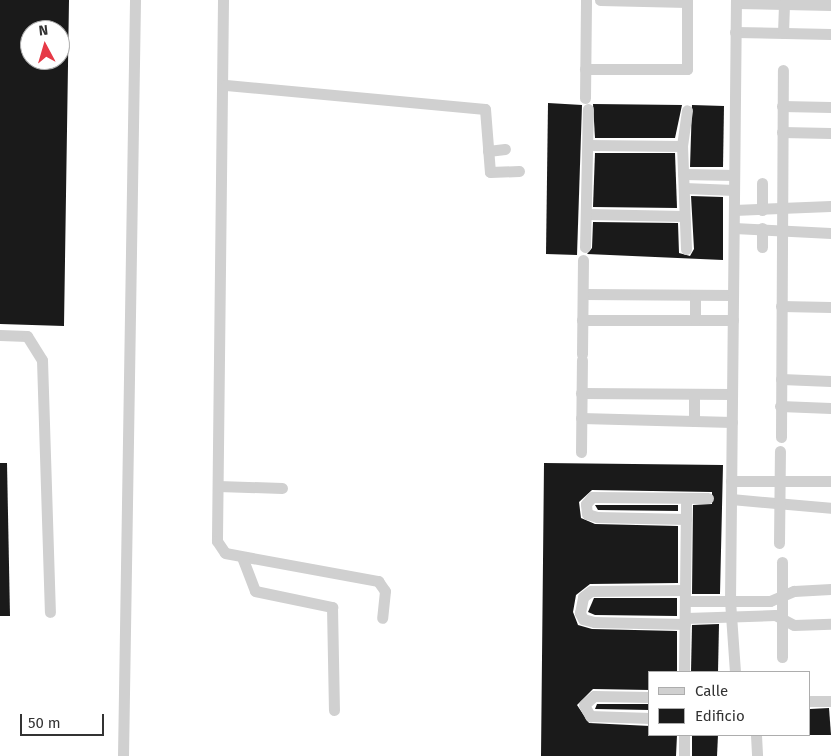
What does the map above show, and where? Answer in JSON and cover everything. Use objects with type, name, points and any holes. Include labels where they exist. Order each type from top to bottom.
[{"type":"street","points":[[123,756],[135,0]]},
{"type":"street","points":[[585,98],[586,0]]},
{"type":"street","points":[[585,69],[687,70],[687,1],[600,0]]},
{"type":"street","points":[[222,2],[226,85],[218,486],[219,547],[242,557],[378,581],[385,591],[382,618]]},
{"type":"street","points":[[726,671],[730,654],[736,2],[831,4]]},
{"type":"street","points":[[783,33],[784,4]]},
{"type":"street","points":[[735,32],[831,34]]},
{"type":"street","points":[[781,437],[783,70]]},
{"type":"street","points":[[226,85],[485,109],[490,172],[519,171]]},
{"type":"street","points":[[782,106],[831,107]]},
{"type":"street","points":[[585,247],[588,109]]},
{"type":"street","points":[[686,249],[683,216],[682,146],[687,110]]},
{"type":"street","points":[[782,132],[831,133]]},
{"type":"street","points":[[588,145],[682,146]]},
{"type":"street","points":[[488,151],[505,149]]},
{"type":"street","points":[[683,174],[734,175]]},
{"type":"street","points":[[762,183],[762,210]]},
{"type":"street","points":[[684,188],[734,190]]},
{"type":"street","points":[[734,210],[782,211],[831,206]]},
{"type":"street","points":[[586,214],[683,216]]},
{"type":"street","points":[[734,228],[782,229],[794,234],[831,233]]},
{"type":"street","points":[[762,228],[762,247]]},
{"type":"street","points":[[580,452],[583,260]]},
{"type":"street","points":[[583,294],[733,295]]},
{"type":"street","points":[[695,295],[695,320]]},
{"type":"street","points":[[781,306],[831,307]]},
{"type":"street","points":[[582,320],[733,320]]},
{"type":"street","points":[[0,336],[27,336],[42,360],[50,612]]},
{"type":"street","points":[[780,379],[831,381]]},
{"type":"street","points":[[581,393],[732,394]]},
{"type":"street","points":[[694,394],[694,421]]},
{"type":"street","points":[[780,406],[831,408]]},
{"type":"street","points":[[581,418],[732,422]]},
{"type":"street","points":[[779,543],[780,451]]},
{"type":"street","points":[[731,481],[831,481]]},
{"type":"street","points":[[218,486],[282,488]]},
{"type":"street","points":[[686,519],[597,517],[585,510],[592,497],[708,498]]},
{"type":"street","points":[[684,671],[686,498]]},
{"type":"street","points":[[731,499],[780,500],[796,508],[831,508]]},
{"type":"street","points":[[242,557],[255,591],[332,607],[334,710]]},
{"type":"street","points":[[782,562],[782,658]]},
{"type":"street","points":[[831,589],[794,591],[770,601],[730,601],[685,596],[591,591],[583,597],[580,613],[583,619],[594,622],[685,621],[782,616],[794,625],[831,624]]},
{"type":"street","points":[[730,654],[734,671]]},
{"type":"street","points":[[648,696],[589,697],[584,705],[590,716],[648,718]]},
{"type":"street","points":[[811,701],[831,701]]},
{"type":"street","points":[[684,736],[684,756]]},
{"type":"street","points":[[756,736],[757,756]]},
{"type":"building","points":[[0,0],[69,0],[69,20],[20,20],[20,70],[68,70],[64,326],[0,324]]},
{"type":"building","points":[[548,103],[582,105],[577,255],[546,254]]},
{"type":"building","points":[[593,104],[682,105],[675,138],[595,138]]},
{"type":"building","points":[[692,105],[724,106],[723,167],[690,167]]},
{"type":"building","points":[[595,153],[675,153],[677,208],[593,207]]},
{"type":"building","points":[[691,196],[723,197],[723,260],[587,254],[592,248],[593,222],[678,223],[679,253],[690,256],[694,249]]},
{"type":"building","points":[[0,463],[7,463],[10,616],[0,616]]},
{"type":"building","points":[[544,463],[723,465],[720,594],[692,594],[693,505],[712,504],[712,492],[592,490],[579,502],[581,518],[595,524],[678,526],[678,583],[590,584],[576,595],[573,612],[578,625],[592,629],[677,631],[677,671],[648,671],[648,690],[593,689],[577,705],[589,723],[648,726],[648,736],[677,736],[676,756],[541,756]]},
{"type":"building","points":[[595,505],[678,505],[678,511],[598,510]]},
{"type":"building","points":[[594,598],[677,598],[677,616],[595,615],[588,612]]},
{"type":"building","points":[[719,624],[718,671],[691,671],[692,625]]},
{"type":"building","points":[[597,704],[648,704],[648,710],[595,709]]},
{"type":"building","points":[[829,708],[831,735],[811,735],[811,709]]},
{"type":"building","points":[[692,736],[718,736],[717,756],[692,756]]}]
